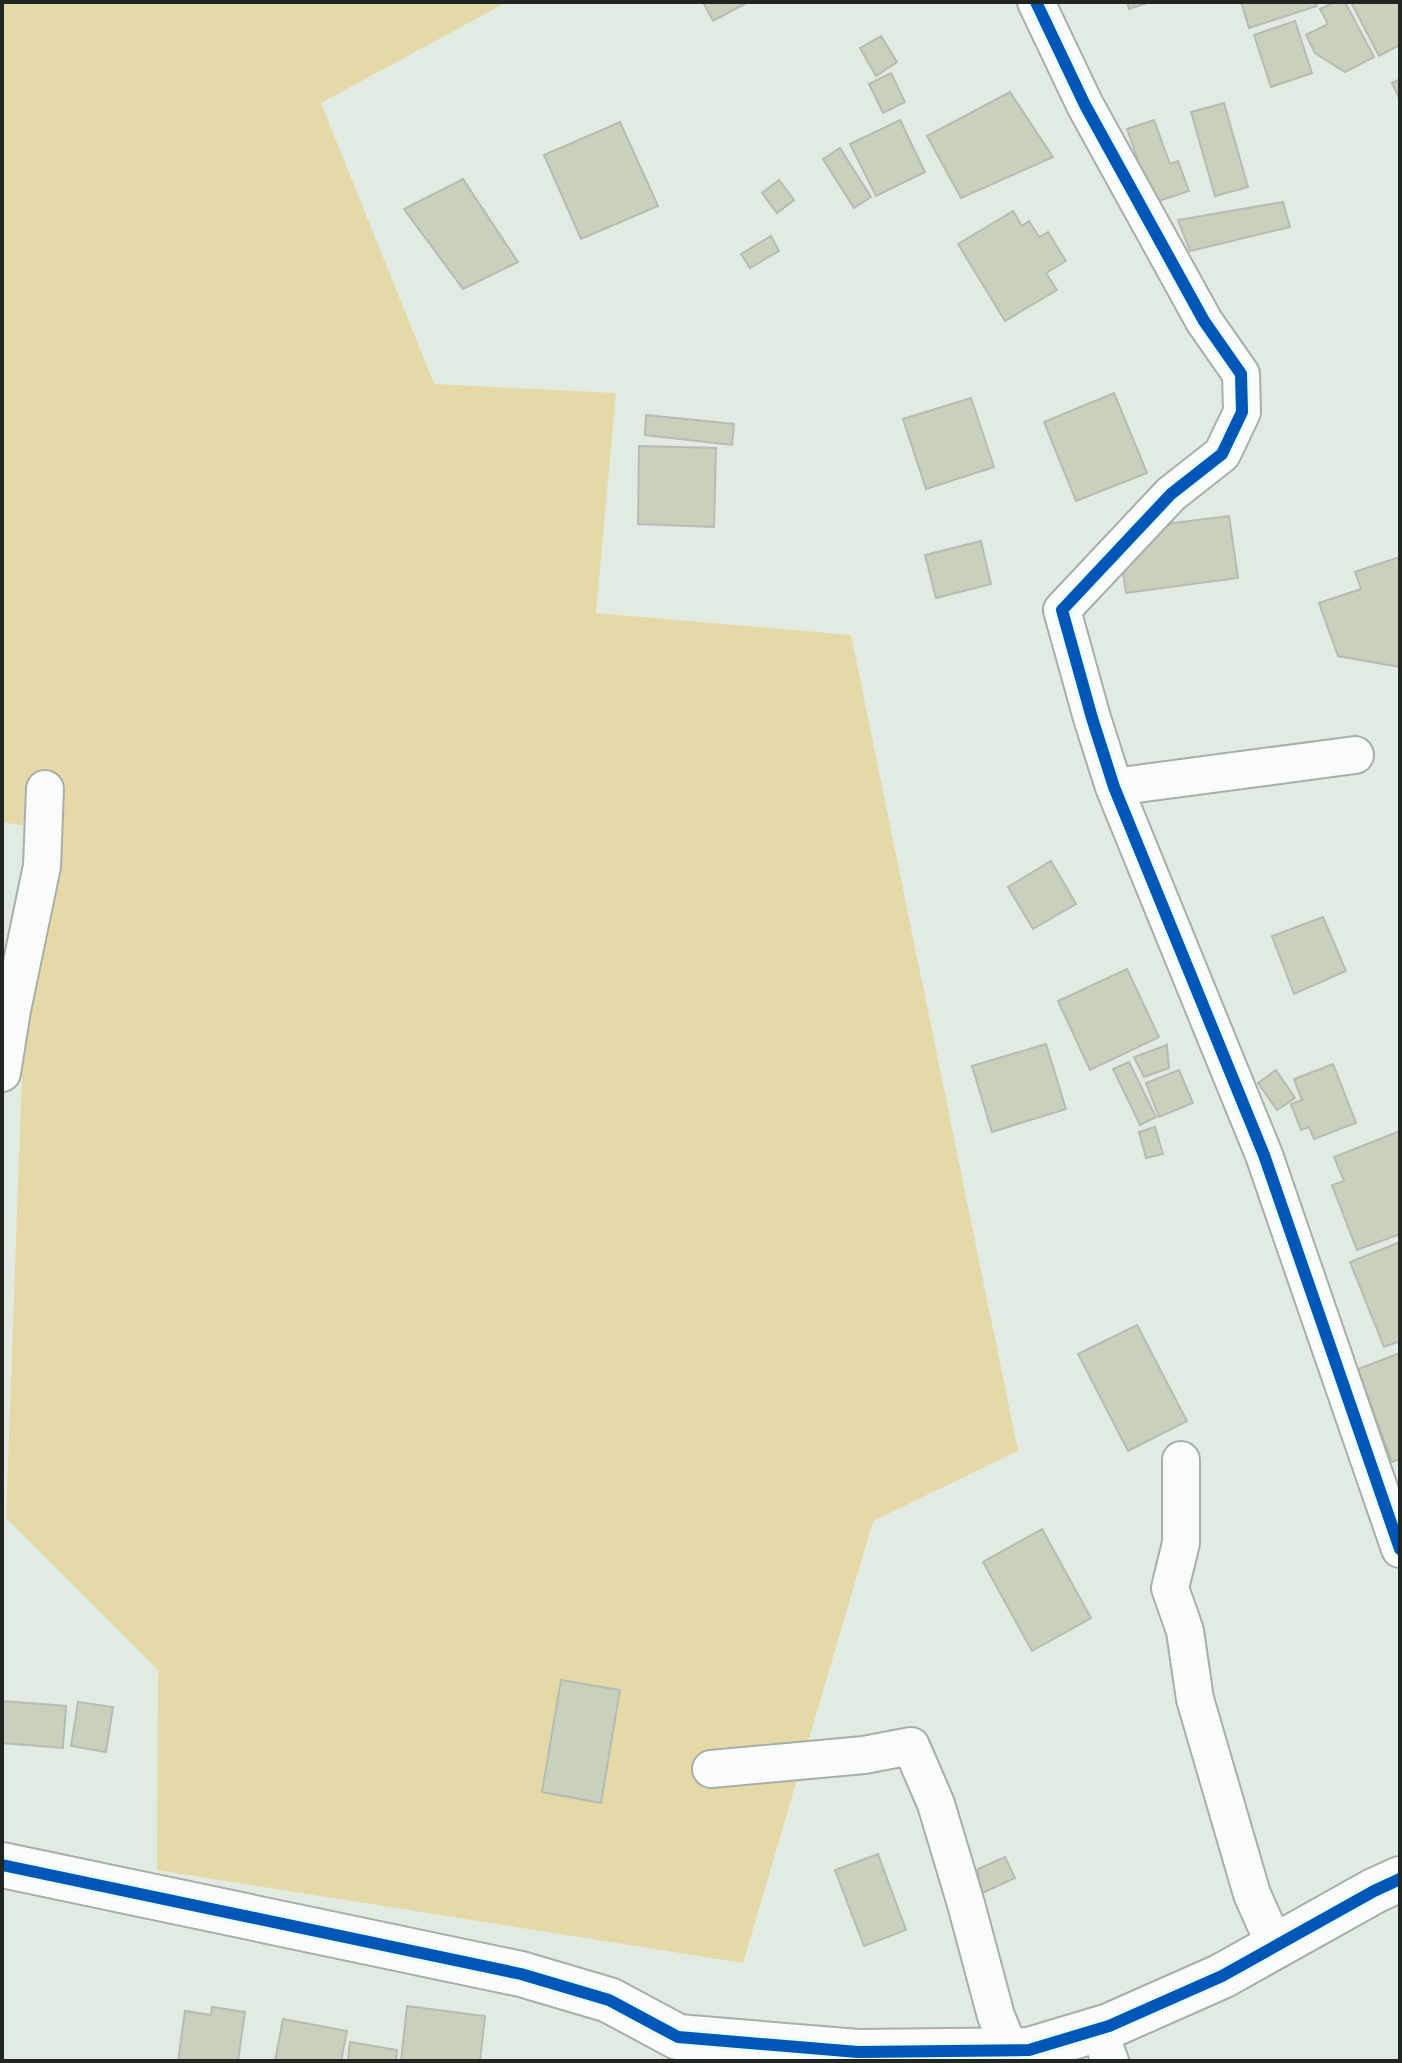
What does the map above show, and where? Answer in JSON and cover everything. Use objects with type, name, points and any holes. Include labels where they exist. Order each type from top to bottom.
[{"type":"street","points":[[1036,2],[1085,105],[1204,321],[1241,374],[1242,412],[1222,454],[1171,494],[1062,610],[1114,787],[1264,1155],[1400,1549]]},
{"type":"street","points":[[1114,787],[1355,755]]},
{"type":"street","points":[[2,1073],[42,866],[45,789]]},
{"type":"street","points":[[1181,1460],[1181,1543],[1170,1588],[1185,1631],[1195,1699],[1252,1894],[1275,1946]]},
{"type":"street","points":[[711,1769],[864,1755],[911,1746],[936,1804],[996,2016],[1010,2050]]},
{"type":"street","points":[[2,1865],[521,1974],[609,2000],[677,2049],[858,2052],[1029,2050],[1104,2045],[1275,1946],[1400,1879]]},
{"type":"shaded area","points":[[2,2],[507,2],[321,103],[434,384],[616,393],[596,613],[851,635],[1018,1451],[873,1521],[743,1963],[157,1870],[158,1670],[6,1518],[31,827],[2,822]]},
{"type":"building","points":[[703,2],[748,2],[713,21]]},
{"type":"building","points":[[1127,2],[1150,2],[1129,9]]},
{"type":"building","points":[[1241,2],[1315,2],[1317,6],[1249,28]]},
{"type":"building","points":[[1335,2],[1345,2],[1374,57],[1345,72],[1315,53],[1306,35],[1328,24],[1320,9]]},
{"type":"building","points":[[1351,2],[1400,2],[1400,45],[1379,56]]},
{"type":"building","points":[[1295,21],[1312,73],[1271,87],[1254,35]]},
{"type":"building","points":[[881,36],[897,62],[876,76],[860,48]]},
{"type":"building","points":[[891,73],[905,102],[883,113],[869,84]]},
{"type":"building","points":[[1400,79],[1400,100],[1392,83]]},
{"type":"building","points":[[1010,92],[1053,157],[961,198],[927,136]]},
{"type":"building","points":[[1224,103],[1248,187],[1215,196],[1191,112]]},
{"type":"building","points":[[900,120],[925,172],[876,196],[850,144]]},
{"type":"building","points":[[1154,120],[1170,164],[1178,161],[1189,191],[1153,203],[1127,129]]},
{"type":"building","points":[[620,122],[658,206],[581,239],[544,155]]},
{"type":"building","points":[[840,148],[871,197],[854,208],[823,159]]},
{"type":"building","points":[[463,179],[518,262],[463,289],[404,209]]},
{"type":"building","points":[[779,180],[794,200],[777,213],[762,193]]},
{"type":"building","points":[[1283,202],[1290,227],[1190,251],[1178,220]]},
{"type":"building","points":[[1013,211],[1022,226],[1029,221],[1039,237],[1048,232],[1066,261],[1046,273],[1057,290],[1005,321],[958,244]]},
{"type":"building","points":[[771,236],[779,251],[750,268],[741,254]]},
{"type":"building","points":[[1114,393],[1147,473],[1076,501],[1044,422]]},
{"type":"building","points":[[971,398],[994,467],[926,489],[903,419]]},
{"type":"building","points":[[646,415],[734,424],[732,445],[645,435]]},
{"type":"building","points":[[639,446],[716,448],[714,527],[638,524]]},
{"type":"building","points":[[1229,516],[1238,578],[1126,593],[1123,573],[1151,533],[1173,523]]},
{"type":"building","points":[[981,541],[991,584],[936,598],[925,555]]},
{"type":"building","points":[[1400,557],[1400,667],[1338,656],[1319,603],[1361,589],[1355,572]]},
{"type":"building","points":[[1051,861],[1076,904],[1033,929],[1008,887]]},
{"type":"building","points":[[1323,917],[1346,971],[1294,994],[1272,936]]},
{"type":"building","points":[[1127,969],[1159,1037],[1090,1070],[1058,1001]]},
{"type":"building","points":[[1046,1044],[1066,1109],[992,1132],[972,1066]]},
{"type":"building","points":[[1167,1045],[1169,1068],[1144,1077],[1134,1057]]},
{"type":"building","points":[[1129,1062],[1156,1117],[1140,1125],[1113,1069]]},
{"type":"building","points":[[1333,1064],[1356,1123],[1314,1139],[1309,1127],[1301,1130],[1291,1104],[1302,1100],[1294,1079]]},
{"type":"building","points":[[1179,1070],[1193,1103],[1159,1117],[1146,1083]]},
{"type":"building","points":[[1276,1070],[1295,1098],[1277,1110],[1258,1083]]},
{"type":"building","points":[[1155,1127],[1163,1154],[1146,1158],[1139,1132]]},
{"type":"building","points":[[1400,1131],[1400,1234],[1357,1250],[1332,1185],[1344,1181],[1334,1157]]},
{"type":"building","points":[[1400,1242],[1400,1341],[1384,1347],[1350,1262]]},
{"type":"building","points":[[1137,1325],[1187,1421],[1128,1451],[1078,1354]]},
{"type":"building","points":[[1400,1353],[1400,1459],[1392,1462],[1358,1369]]},
{"type":"building","points":[[1042,1529],[1091,1618],[1032,1651],[983,1562]]},
{"type":"building","points":[[561,1680],[620,1690],[601,1803],[542,1792]]},
{"type":"building","points":[[2,1701],[66,1706],[63,1748],[2,1743]]},
{"type":"building","points":[[78,1702],[113,1707],[106,1752],[71,1746]]},
{"type":"building","points":[[878,1854],[906,1930],[864,1946],[835,1870]]},
{"type":"building","points":[[1005,1857],[1015,1878],[980,1894],[978,1869]]},
{"type":"building","points":[[407,2006],[485,2016],[480,2061],[401,2061]]},
{"type":"building","points":[[212,2007],[245,2012],[238,2061],[178,2061],[185,2011],[211,2015]]},
{"type":"building","points":[[283,2019],[347,2031],[341,2061],[275,2061]]},
{"type":"building","points":[[350,2042],[397,2050],[396,2061],[348,2061]]},
{"type":"cycle path","points":[[1036,2],[1085,105],[1204,321],[1241,374],[1242,412],[1222,454],[1171,494],[1062,610],[1114,787],[1264,1155],[1400,1549]]},
{"type":"cycle path","points":[[2,1865],[521,1974],[609,2000],[678,2037],[858,2052],[1029,2050],[1109,2026],[1222,1976],[1400,1879]]}]
